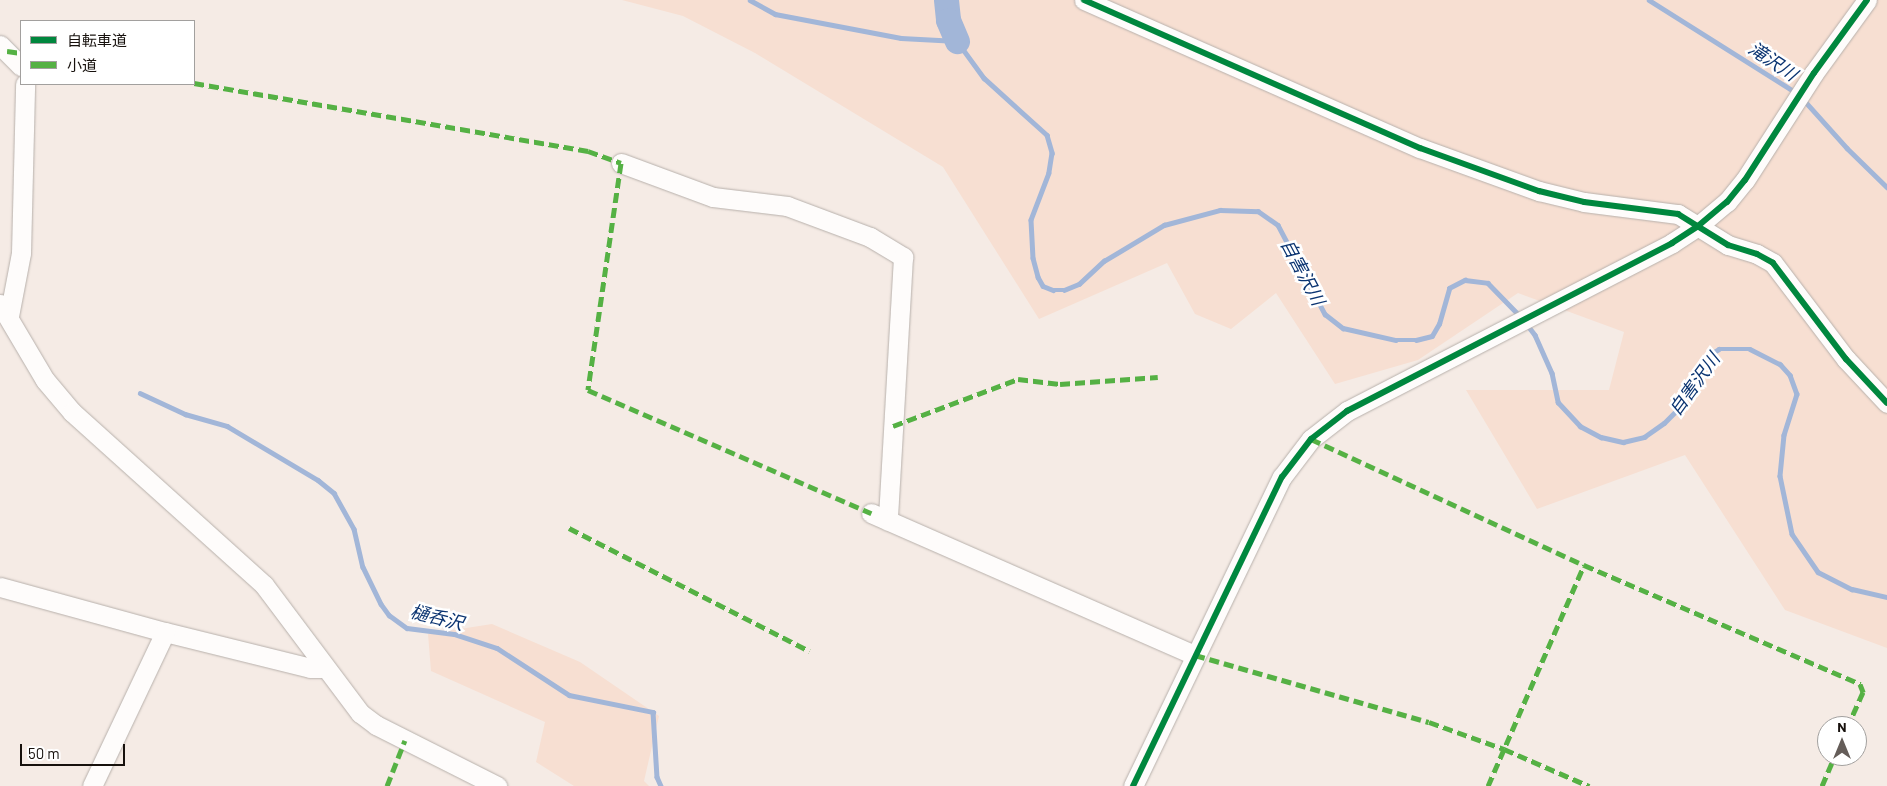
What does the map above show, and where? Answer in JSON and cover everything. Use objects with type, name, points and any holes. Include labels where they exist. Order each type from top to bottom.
[{"type":"street","points":[[1084,0],[1420,148],[1539,191],[1584,202],[1678,214],[1728,245],[1757,254],[1773,263],[1787,277],[1846,359],[1887,403]]},
{"type":"street","points":[[1133,786],[1282,477],[1311,439],[1347,411],[1672,243],[1698,226],[1727,202],[1761,157],[1814,73],[1867,0]]},
{"type":"street","points":[[0,44],[20,65]]},
{"type":"street","points":[[25,85],[21,253],[5,310],[45,380],[72,412],[264,585],[349,701],[376,725],[497,786]]},
{"type":"street","points":[[622,164],[713,197],[787,206],[870,237],[903,257],[879,517],[1196,655]]},
{"type":"street","points":[[0,587],[165,632],[310,668],[325,668]]},
{"type":"street","points":[[92,786],[165,632]]},
{"type":"shaded area","points":[[622,0],[1887,0],[1887,648],[1785,610],[1685,455],[1537,509],[1466,390],[1609,390],[1624,332],[1518,293],[1418,360],[1335,384],[1276,293],[1231,329],[1195,314],[1167,263],[1039,319],[943,167],[755,53],[683,16]]},
{"type":"shaded area","points":[[492,624],[580,662],[659,716],[644,781],[649,786],[574,786],[536,762],[545,722],[431,671],[428,634]]},
{"type":"waterway","name":"自害沢川","points":[[750,0],[775,14],[901,38],[957,41],[984,78],[1047,135],[1052,153],[1049,173],[1031,220],[1033,258],[1038,277],[1043,286],[1053,290],[1064,290],[1079,284],[1104,261],[1164,225],[1220,210],[1258,211],[1278,225],[1325,314],[1343,328],[1396,340],[1416,340],[1432,336],[1439,324],[1449,288],[1465,280],[1488,283],[1521,317]]},
{"type":"waterway","name":"自害沢川","points":[[946,0],[948,20],[957,41]]},
{"type":"waterway","name":"滝沢川","points":[[1649,0],[1795,92]]},
{"type":"waterway","name":"滝沢川","points":[[1803,99],[1847,148],[1887,187]]},
{"type":"waterway","name":"自害沢川","points":[[1526,323],[1535,335],[1552,373],[1558,402],[1580,426],[1601,437],[1623,442],[1644,437],[1664,423],[1680,407],[1711,354],[1719,349],[1750,349],[1780,364],[1790,375],[1797,394],[1784,435],[1780,476],[1792,534],[1818,572],[1852,589],[1887,597]]},
{"type":"waterway","name":"樋呑沢","points":[[140,393],[185,414],[227,426],[318,480],[334,493],[354,529],[363,567],[381,604],[389,615],[407,628],[454,634],[497,648],[569,695],[653,712],[657,777],[661,786]]},
{"type":"marked path","points":[[7,51],[20,53]]},
{"type":"marked path","points":[[195,83],[588,151],[621,163],[588,390],[871,513]]},
{"type":"marked path","points":[[893,426],[1018,379],[1060,384],[1158,377]]},
{"type":"marked path","points":[[1311,439],[1584,565],[1860,684],[1863,692],[1852,716]]},
{"type":"marked path","points":[[569,528],[809,651]]},
{"type":"marked path","points":[[1488,786],[1584,565]]},
{"type":"marked path","points":[[1195,655],[1429,722],[1504,749],[1589,786]]},
{"type":"marked path","points":[[387,786],[405,740]]},
{"type":"marked path","points":[[1822,786],[1831,766]]},
{"type":"cycle path","points":[[1084,0],[1420,148],[1539,191],[1584,202],[1678,214],[1728,245],[1757,254],[1773,263],[1846,359],[1887,403]]},
{"type":"cycle path","points":[[1133,786],[1282,477],[1311,439],[1347,411],[1672,243],[1698,226],[1727,202],[1745,180],[1814,73],[1867,0]]}]
